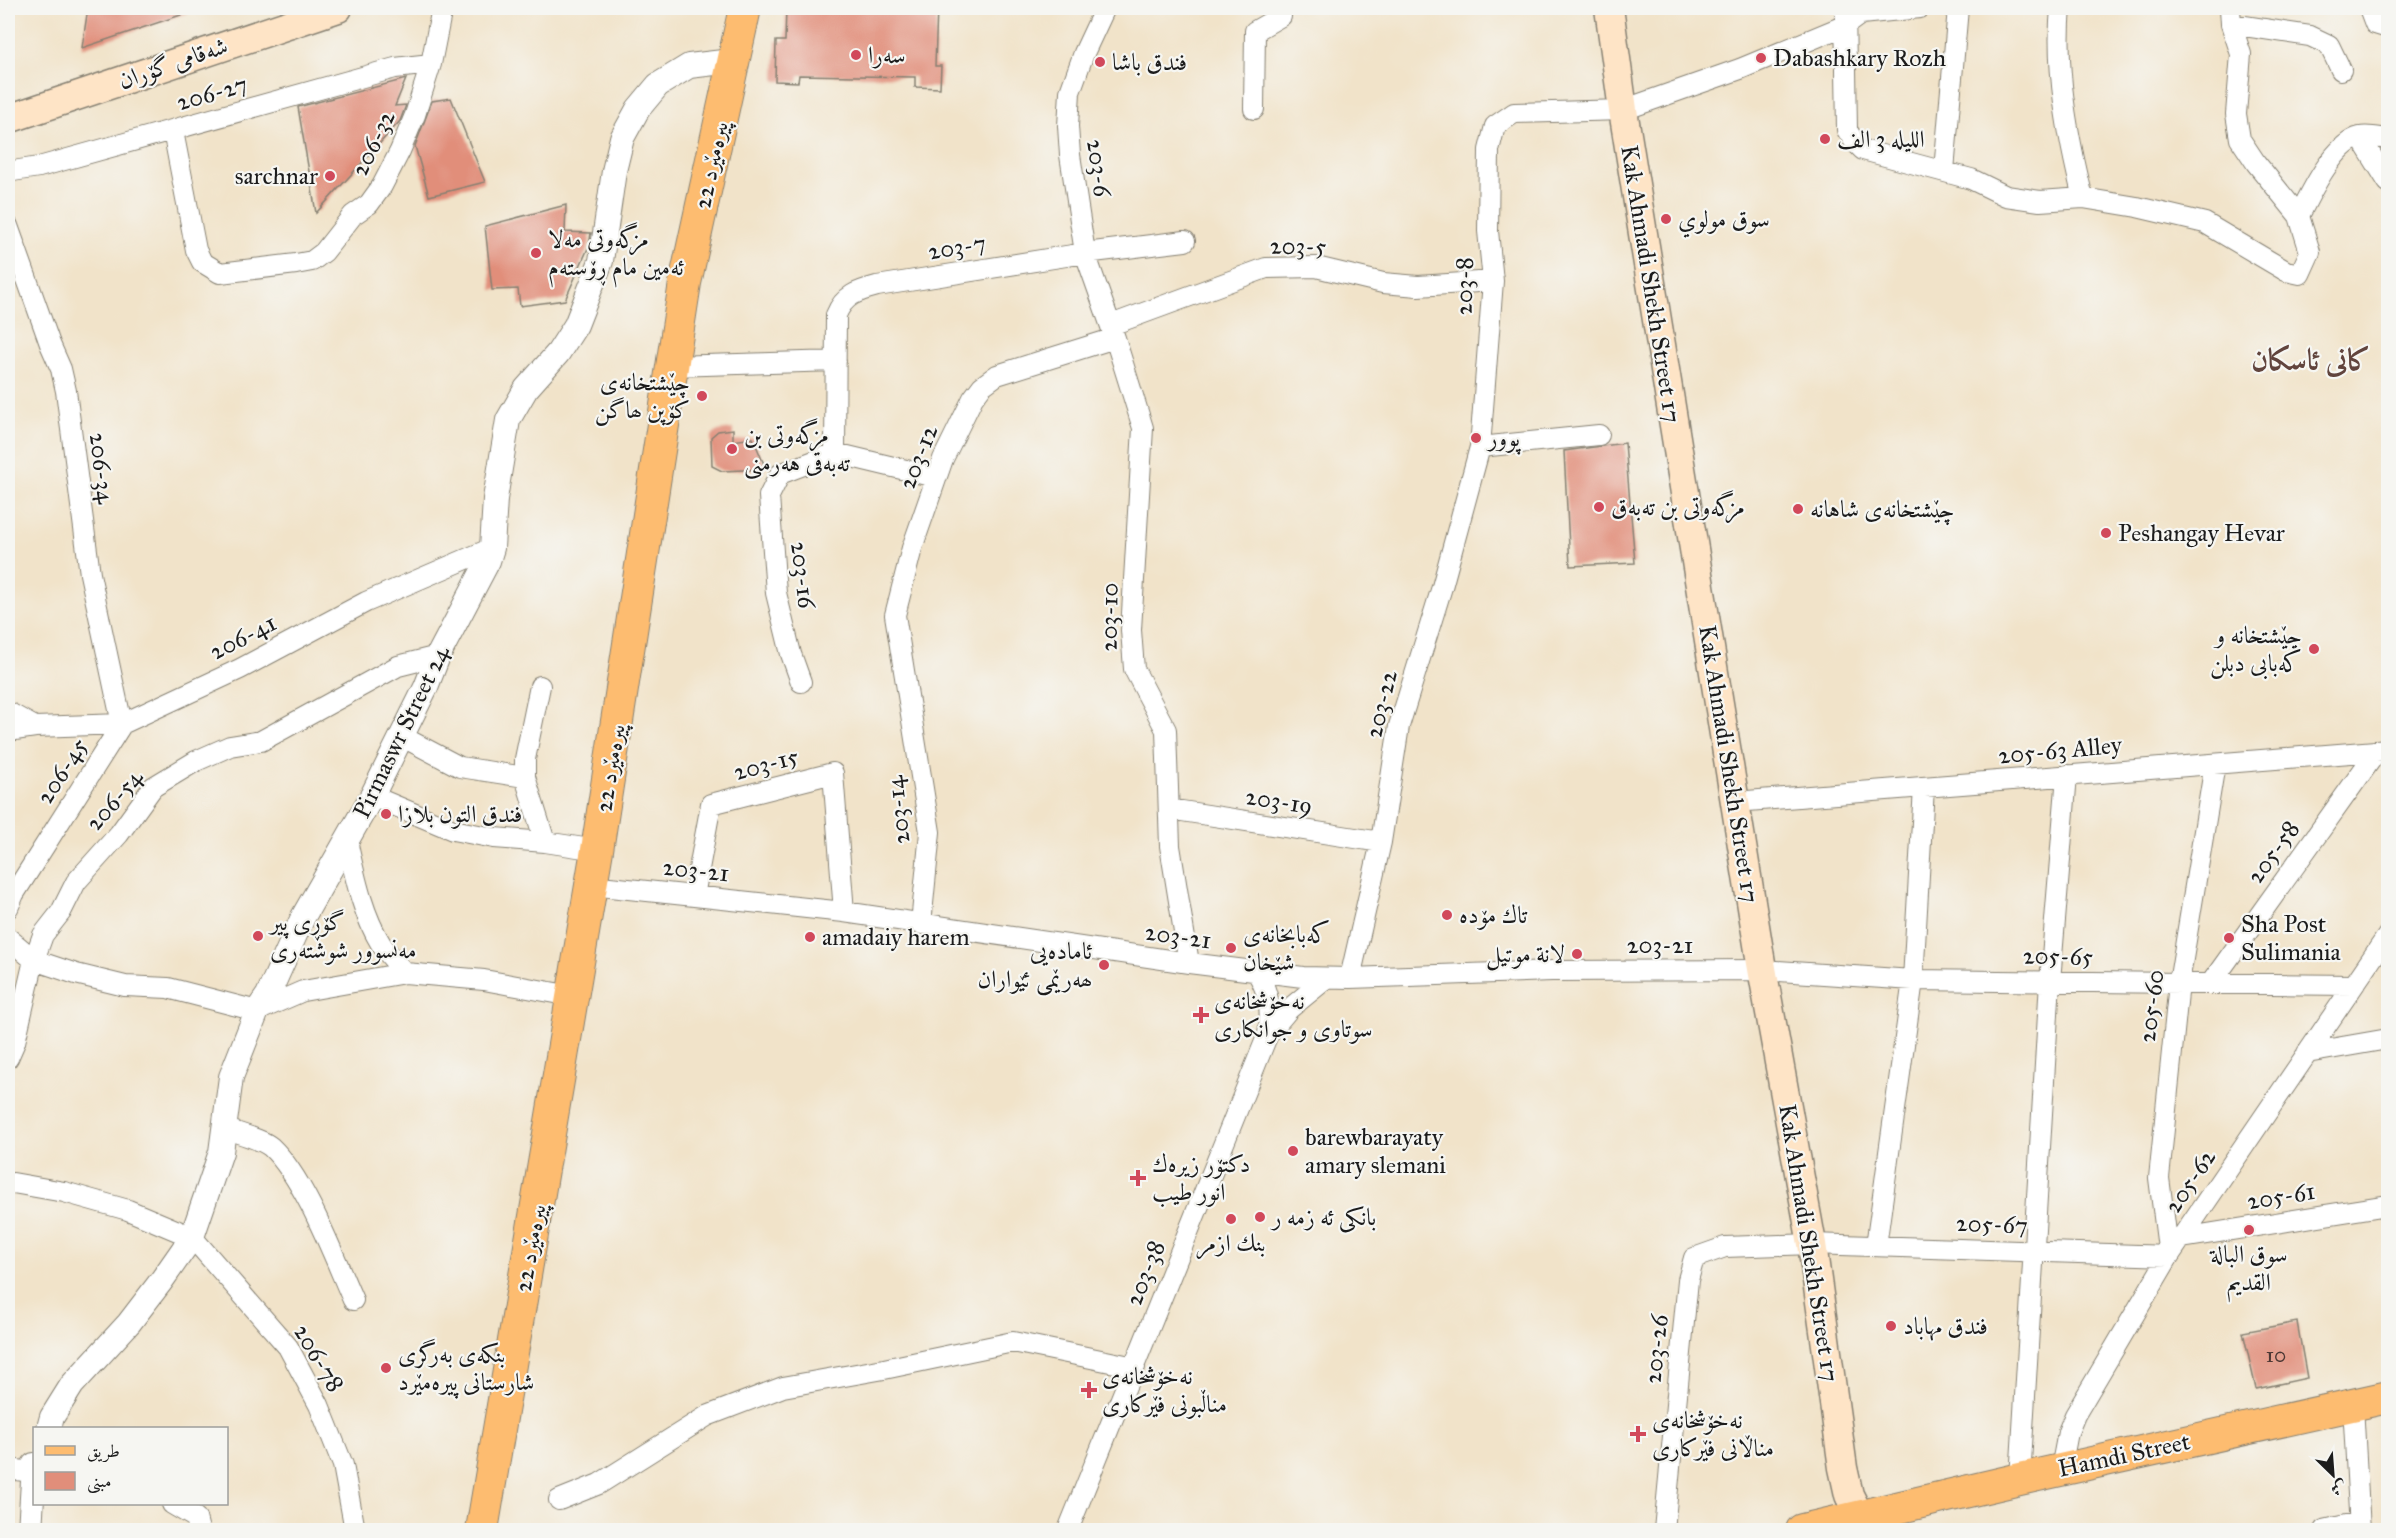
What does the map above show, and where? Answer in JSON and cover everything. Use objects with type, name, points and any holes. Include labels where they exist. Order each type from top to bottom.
[{"type":"main road","name":"شەقامی گۆران","points":[[8,119],[338,8]]},
{"type":"main road","name":"22 پیرەمێرد","points":[[482,1530],[597,850],[685,283],[745,8]]},
{"type":"main road","name":"Kak Ahmadi Shekh Street 17","points":[[1609,8],[1623,110],[1762,970],[1812,1244],[1843,1468],[1849,1495],[1860,1516]]},
{"type":"main road","name":"Hamdi Street","points":[[1802,1530],[2061,1469],[2388,1397]]},
{"type":"street","name":"206-32","points":[[172,131],[196,250],[202,262],[220,273],[312,261],[324,252],[352,214],[369,204],[382,186],[415,115],[431,64],[441,8]]},
{"type":"street","name":"203-6","points":[[1105,8],[1084,53],[1070,92],[1068,126],[1070,155],[1085,253],[1113,331]]},
{"type":"street","points":[[1254,109],[1255,31],[1281,16],[1281,8]]},
{"type":"street","points":[[1623,110],[1740,69],[1846,16],[1920,8]]},
{"type":"street","points":[[1944,171],[1958,8]]},
{"type":"street","points":[[2061,8],[2058,40],[2069,134],[2083,198]]},
{"type":"street","points":[[2369,8],[2375,24],[2388,28]]},
{"type":"street","points":[[1846,16],[1847,130],[1863,150],[1971,179],[2006,196],[2040,201],[2083,198],[2138,207],[2205,223],[2286,271],[2300,274],[2310,252],[2299,216],[2240,139],[2236,114],[2241,54],[2231,16],[2310,36],[2329,45],[2341,70]]},
{"type":"street","name":"Pirmaswr Street 24","points":[[49,1427],[52,1417],[72,1385],[129,1323],[192,1237],[220,1152],[231,1077],[257,1011],[268,995],[303,917],[372,796],[426,687],[438,656],[488,561],[492,548],[495,499],[508,420],[526,389],[558,353],[576,325],[601,261],[614,171],[622,138],[638,109],[658,85],[689,66],[733,63]]},
{"type":"street","name":"206-27","points":[[8,169],[13,171],[39,167],[395,68],[431,64]]},
{"type":"street","name":"203-8","points":[[1480,447],[1493,281],[1488,231],[1489,150],[1495,126],[1514,113],[1623,110]]},
{"type":"street","points":[[2299,216],[2313,188],[2334,157],[2346,144],[2360,137],[2388,139]]},
{"type":"street","points":[[2360,137],[2388,182]]},
{"type":"street","name":"206-34","points":[[8,226],[61,369],[66,391],[90,574],[122,724]]},
{"type":"street","name":"203-7","points":[[836,362],[836,315],[841,302],[862,290],[1085,253],[1185,242]]},
{"type":"street","name":"203-5","points":[[1113,331],[1266,268],[1316,267],[1383,283],[1418,286],[1493,281]]},
{"type":"street","name":"203-12","points":[[906,691],[895,615],[901,587],[936,477],[959,423],[982,386],[997,375],[1113,331]]},
{"type":"street","name":"203-10","points":[[1113,331],[1143,428],[1131,630],[1134,669],[1166,730],[1170,846],[1189,963]]},
{"type":"street","points":[[672,366],[836,362],[835,453],[936,477]]},
{"type":"street","points":[[1480,447],[1599,435]]},
{"type":"street","name":"203-22","points":[[1350,978],[1381,842],[1399,726],[1442,587],[1480,447]]},
{"type":"street","name":"203-16","points":[[801,682],[791,654],[776,593],[770,496],[780,474],[835,453]]},
{"type":"street","name":"206-41","points":[[8,731],[35,727],[122,724],[240,669],[366,602],[492,548]]},
{"type":"street","name":"206-54","points":[[8,1058],[15,1042],[34,960],[43,935],[61,912],[76,882],[119,834],[153,787],[196,761],[230,746],[261,741],[398,666],[438,656]]},
{"type":"street","points":[[540,686],[525,759],[525,777],[545,842]]},
{"type":"street","name":"203-14","points":[[906,691],[930,832],[921,924]]},
{"type":"street","points":[[8,712],[35,727]]},
{"type":"street","name":"206-45","points":[[8,908],[14,894],[122,724]]},
{"type":"street","points":[[401,736],[460,767],[525,777]]},
{"type":"street","name":"205-63 Alley","points":[[1735,802],[2383,750]]},
{"type":"street","name":"205-58","points":[[2211,983],[2383,750]]},
{"type":"street","name":"205-60","points":[[2169,1256],[2158,1178],[2179,983],[2215,764]]},
{"type":"street","name":"203-15","points":[[694,896],[711,804],[833,772],[844,912]]},
{"type":"street","points":[[2020,1479],[2050,981],[2067,775]]},
{"type":"street","points":[[1876,1246],[1913,980],[1924,787]]},
{"type":"street","points":[[372,796],[453,830],[494,838],[545,842],[597,850]]},
{"type":"street","name":"203-19","points":[[1169,809],[1381,842]]},
{"type":"street","points":[[346,841],[358,889],[368,917],[381,944],[405,973]]},
{"type":"street","name":"203-21","points":[[591,885],[844,912],[1189,963],[1327,978],[1541,971],[1762,970]]},
{"type":"street","name":"205-62","points":[[2061,1469],[2068,1432],[2075,1414],[2169,1256],[2388,934]]},
{"type":"street","points":[[8,938],[34,960],[76,974],[125,986],[168,988],[257,1011],[303,991],[405,973],[484,980],[572,996]]},
{"type":"street","name":"205-65","points":[[1762,970],[1913,980],[2354,985]]},
{"type":"street","name":"203-38","points":[[1068,1530],[1268,1034],[1270,1008],[1266,990],[1257,972]]},
{"type":"street","name":"203-38","points":[[1268,1034],[1289,1009],[1327,978]]},
{"type":"street","points":[[2307,1053],[2388,1039]]},
{"type":"street","points":[[224,1128],[269,1146],[294,1176],[322,1229],[353,1300]]},
{"type":"street","points":[[8,1184],[13,1182],[64,1192],[128,1210],[192,1237]]},
{"type":"street","name":"205-61","points":[[2182,1238],[2388,1204]]},
{"type":"street","name":"206-78","points":[[192,1237],[288,1347],[319,1405],[343,1465],[355,1530]]},
{"type":"street","name":"205-67","points":[[1688,1280],[1694,1257],[1725,1248],[1812,1244],[2169,1256]]},
{"type":"street","name":"203-26","points":[[1664,1530],[1688,1280]]},
{"type":"street","points":[[559,1500],[599,1484],[707,1416],[783,1387],[1013,1342],[1135,1367]]},
{"type":"street","points":[[2324,1530],[2360,1526],[2353,1405]]},
{"type":"street","points":[[8,1469],[33,1469]]},
{"type":"street","points":[[30,1530],[33,1484]]},
{"type":"street","points":[[175,1505],[196,1518],[198,1530]]},
{"type":"building","points":[[88,8],[193,8],[193,11],[82,48]]},
{"type":"building","name":"سەرا","points":[[786,8],[937,8],[935,66],[941,66],[940,88],[915,87],[915,77],[799,75],[798,82],[775,81],[776,41],[785,41]]},
{"type":"building","name":"sarchnar","points":[[406,79],[395,106],[406,105],[400,121],[316,213],[298,107]]},
{"type":"building","points":[[451,98],[485,182],[429,196],[415,146],[432,101]]},
{"type":"building","points":[[566,205],[565,232],[591,233],[589,246],[565,300],[520,306],[518,289],[492,290],[485,226]]},
{"type":"building","points":[[733,429],[733,441],[753,438],[766,469],[722,471],[712,466],[711,437],[718,431]]},
{"type":"building","name":"مزگەوتی بن تەبەق","points":[[1625,443],[1635,563],[1570,566],[1564,451]]},
{"type":"building","points":[[2297,1322],[2307,1378],[2256,1389],[2243,1332]]},
{"type":"place","name":"سەرا","points":[[856,55]]},
{"type":"place","name":"Dabashkary Rozh","points":[[1761,58]]},
{"type":"place","name":"فندق باشا","points":[[1100,62]]},
{"type":"place","name":"الليله 3 الف","points":[[1825,139]]},
{"type":"place","name":"sarchnar","points":[[330,176]]},
{"type":"place","name":"سوق مولوي","points":[[1666,219]]},
{"type":"place","name":"مزگەوتی مەلا ئەمین مام ڕۆستەم","points":[[536,253]]},
{"type":"place","name":"چێشتخانە‌ی كۆپن ھاگن","points":[[702,396]]},
{"type":"place","name":"پوور","points":[[1476,438]]},
{"type":"place","name":"مزگەوتی بن تەبەقی هەرمنی","points":[[732,449]]},
{"type":"place","name":"مزگەوتی بن تەبەق","points":[[1599,507]]},
{"type":"place","name":"چێشتخانەی شاهانە","points":[[1798,509]]},
{"type":"place","name":"Peshangay Hevar","points":[[2106,533]]},
{"type":"place","name":"چێشتخانە‌ و كە‌بابی دبلن","points":[[2314,649]]},
{"type":"place","name":"فندق التون بلازا","points":[[386,814]]},
{"type":"place","name":"تاك مۆدە","points":[[1447,915]]},
{"type":"place","name":"گۆڕی پیر مەنسوور شوشتەری","points":[[258,936]]},
{"type":"place","name":"amadaiy harem","points":[[810,937]]},
{"type":"place","name":"Sha Post Sulimania","points":[[2229,938]]},
{"type":"place","name":"كە‌بابخانە‌ی شێخان","points":[[1231,948]]},
{"type":"place","name":"لانة موتيل","points":[[1577,954]]},
{"type":"place","name":"ئامادەیی ھەرێمی ئێواران","points":[[1104,965]]},
{"type":"place","name":"نەخۆشخانەی سوتاوی و جوانکاری","points":[[1201,1015]]},
{"type":"place","name":"barewbarayaty amary slemani","points":[[1293,1151]]},
{"type":"place","name":"دکتۆر زیرەك انور طیب","points":[[1138,1178]]},
{"type":"place","name":"بانكى ئه زمه ر","points":[[1260,1217]]},
{"type":"place","name":"بنك ازمر","points":[[1231,1219]]},
{"type":"place","name":"سوق البالة القديم","points":[[2249,1230]]},
{"type":"place","name":"فندق مهاباد","points":[[1891,1326]]},
{"type":"place","name":"بنکەی بەرگری شارستانی پیرەمێرد","points":[[386,1368]]},
{"type":"place","name":"نەخۆشخانەی مناڵبونی فێرکاری","points":[[1089,1390]]},
{"type":"place","name":"نەخۆشخانەی مناڵانی فێركاری","points":[[1638,1434]]},
{"type":"district","name":"کانی ئاسکان","points":[[2311,360]]}]
